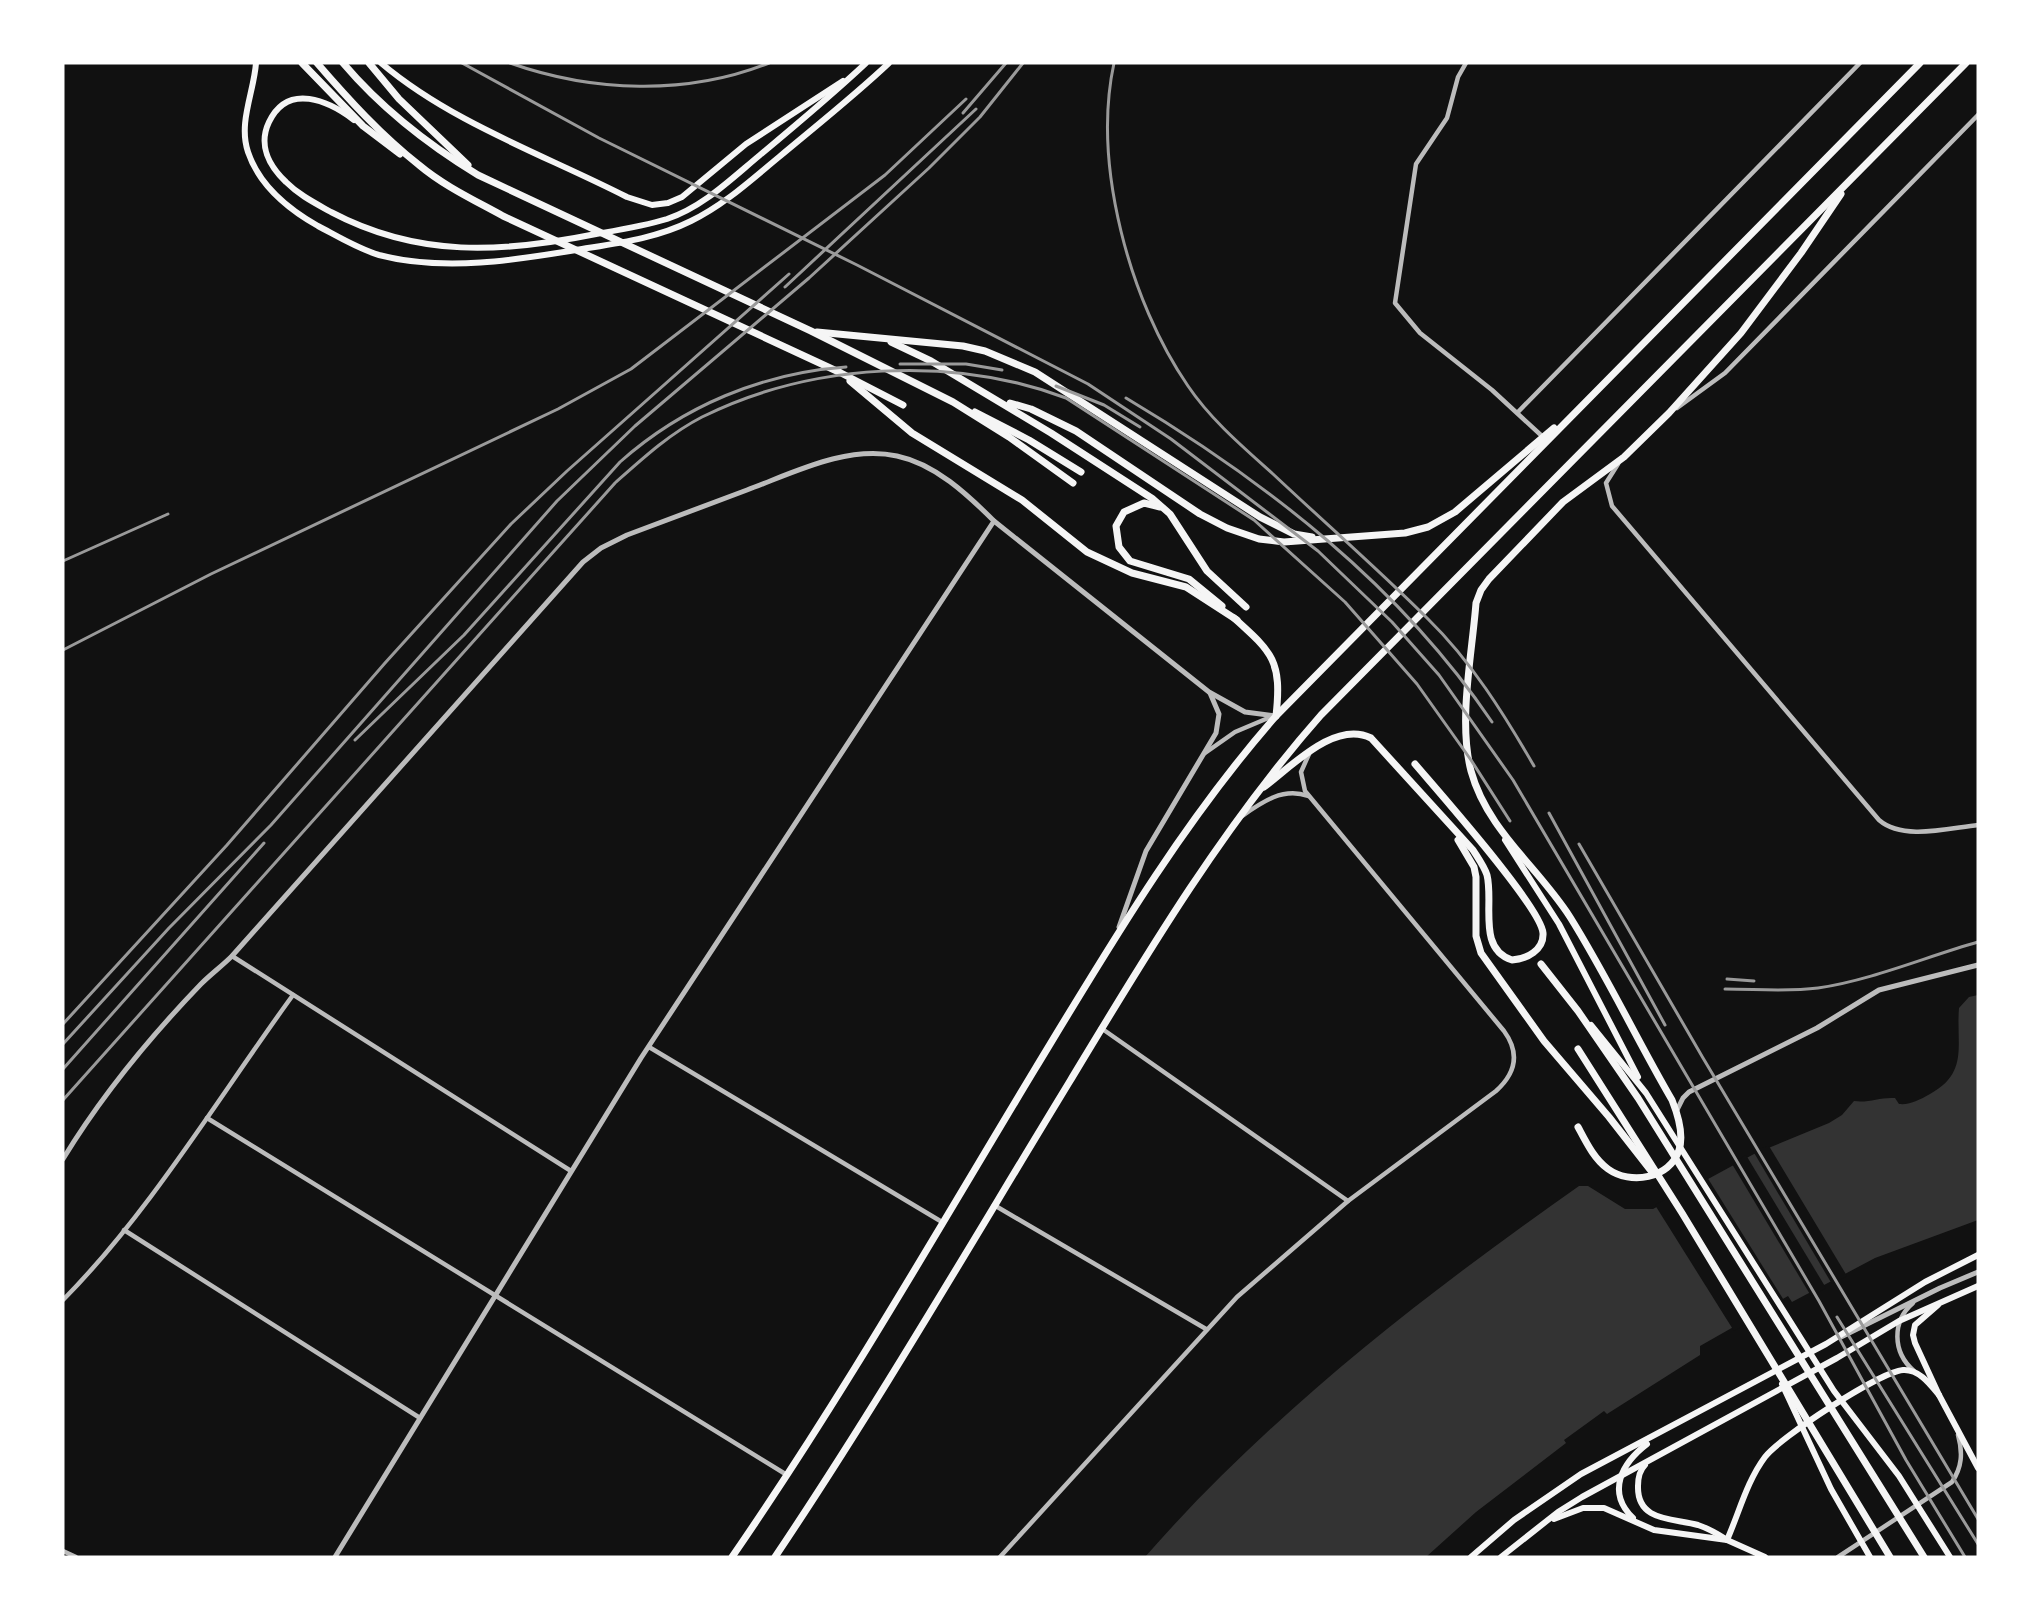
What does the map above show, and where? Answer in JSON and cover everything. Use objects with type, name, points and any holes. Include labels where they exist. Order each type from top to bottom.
[{"type":"main road","points":[[256,63],[245,123],[245,137],[253,166],[271,190],[301,216],[377,254],[422,261],[462,263],[511,260],[629,241],[659,234],[691,222],[712,210],[748,182],[890,63]]},
{"type":"main road","points":[[302,63],[363,126]]},
{"type":"main road","points":[[317,63],[367,119],[420,166]]},
{"type":"main road","points":[[343,63],[364,88],[401,122],[436,149],[478,175],[811,331],[1029,440],[1081,472]]},
{"type":"main road","points":[[369,63],[399,99],[478,175]]},
{"type":"main road","points":[[381,63],[427,96],[467,118],[638,202],[652,205],[668,203],[696,187],[770,127],[860,68]]},
{"type":"main road","points":[[866,63],[720,189],[685,211],[643,225],[569,240],[504,248],[441,248],[363,228],[291,188],[276,172],[266,155],[265,141],[272,117],[284,104],[293,101],[323,100],[455,190],[503,216],[842,373],[903,405]]},
{"type":"main road","points":[[732,1557],[788,1476],[1116,938],[1210,795],[1276,716],[1920,63]]},
{"type":"main road","points":[[775,1557],[832,1472],[1101,1028],[1255,794],[1321,715],[1441,592],[1690,345],[1966,63]]},
{"type":"main road","points":[[1850,179],[1801,253],[1741,333],[1669,413],[1624,457],[1563,502],[1481,590],[1476,603],[1466,723],[1467,751],[1484,806],[1545,902],[1646,1093],[1847,1408],[1889,1462],[1950,1557]]},
{"type":"main road","points":[[811,331],[963,346],[1009,360],[1035,372],[1260,517],[1294,534],[1323,538]]},
{"type":"main road","points":[[881,338],[906,347],[931,361],[1051,433],[1166,509],[1207,571],[1246,607]]},
{"type":"main road","points":[[842,373],[912,433],[1022,500],[1071,540],[1107,563],[1132,573],[1186,587],[1237,620]]},
{"type":"main road","points":[[1010,403],[1031,409],[1076,431],[1200,514],[1227,528],[1258,539],[1284,542],[1406,533],[1428,527],[1455,512],[1591,398]]},
{"type":"main road","points":[[953,402],[1073,483]]},
{"type":"main road","points":[[1166,509],[1144,503],[1124,512],[1116,526],[1119,547],[1130,561],[1189,579],[1260,640],[1273,658],[1278,681],[1276,716]]},
{"type":"main road","points":[[1255,794],[1309,754],[1344,733],[1354,732],[1371,738],[1382,747],[1452,830],[1473,850],[1484,867],[1489,887],[1491,938],[1495,949],[1512,960],[1526,958],[1539,946],[1542,938],[1538,919],[1506,873],[1415,764]]},
{"type":"main road","points":[[1497,826],[1571,918],[1676,1112],[1681,1135],[1676,1157],[1658,1173],[1642,1178],[1629,1178],[1608,1168],[1595,1156],[1578,1127]]},
{"type":"main road","points":[[1452,830],[1474,867],[1476,936],[1481,953],[1544,1041],[1609,1117],[1682,1213]]},
{"type":"main road","points":[[1541,964],[1646,1093]]},
{"type":"main road","points":[[1578,1011],[1638,1098],[1924,1557]]},
{"type":"main road","points":[[1578,1049],[1619,1110],[1890,1557]]},
{"type":"main road","points":[[1471,1557],[1514,1520],[1581,1474],[1654,1438],[1826,1344],[1925,1282],[1978,1255]]},
{"type":"main road","points":[[1501,1557],[1566,1507],[1837,1358],[1899,1321],[1978,1286]]},
{"type":"main road","points":[[1951,1296],[1920,1319],[1913,1335],[1939,1395],[1978,1468]]},
{"type":"main road","points":[[1758,1338],[1831,1489],[1870,1557]]},
{"type":"main road","points":[[1727,1540],[1755,1473],[1776,1445],[1882,1377],[1902,1370],[1917,1374],[1939,1395]]},
{"type":"main road","points":[[1646,1527],[1630,1516],[1620,1499],[1620,1477],[1628,1460],[1654,1438]]},
{"type":"main road","points":[[1650,1461],[1642,1467],[1638,1484],[1640,1503],[1647,1512],[1660,1518],[1698,1525],[1765,1557]]},
{"type":"main road","points":[[1537,1528],[1572,1511],[1595,1507],[1614,1511],[1646,1527],[1665,1532],[1727,1540]]},
{"type":"street","points":[[1466,63],[1458,77],[1447,118],[1416,164],[1395,303],[1420,333],[1518,412],[1543,437]]},
{"type":"street","points":[[1518,412],[1860,63]]},
{"type":"street","points":[[1669,413],[1725,373],[1978,115]]},
{"type":"street","points":[[63,1158],[106,1091],[199,987],[232,956],[584,562],[613,541],[827,461],[865,454],[895,455],[926,467],[969,496],[994,521],[1209,692],[1245,712],[1276,716]]},
{"type":"street","points":[[1624,457],[1606,483],[1612,506],[1879,820],[1895,830],[1978,825]]},
{"type":"street","points":[[335,1557],[649,1047],[994,521]]},
{"type":"street","points":[[1116,938],[1146,851],[1216,733],[1219,722],[1218,706],[1209,692]]},
{"type":"street","points":[[1204,754],[1235,732],[1276,716]]},
{"type":"street","points":[[1000,1557],[1237,1297],[1348,1201],[1507,1081],[1515,1060],[1511,1040],[1308,796],[1302,782],[1301,772],[1309,754]]},
{"type":"street","points":[[1236,821],[1254,808],[1284,793],[1308,796]]},
{"type":"street","points":[[232,956],[571,1171]]},
{"type":"street","points":[[1676,1112],[1689,1092],[1817,1028],[1879,990],[1978,965]]},
{"type":"street","points":[[63,1300],[124,1230],[207,1118],[293,995]]},
{"type":"street","points":[[1101,1028],[1348,1201]]},
{"type":"street","points":[[649,1047],[942,1222]]},
{"type":"street","points":[[207,1118],[494,1297],[788,1476]]},
{"type":"street","points":[[994,1205],[1206,1329]]},
{"type":"street","points":[[124,1230],[420,1418]]},
{"type":"street","points":[[1826,1344],[1978,1272]]},
{"type":"street","points":[[1915,1301],[1899,1321],[1896,1336],[1898,1347],[1905,1361],[1917,1374]]},
{"type":"street","points":[[1838,1557],[1952,1482],[1962,1456],[1955,1424]]},
{"type":"street","points":[[63,1551],[76,1557]]},
{"type":"shaded area","points":[[1978,995],[1978,1220],[1875,1258],[1792,1302],[1788,1296],[1700,1346],[1700,1355],[1607,1414],[1604,1411],[1564,1440],[1566,1443],[1476,1512],[1426,1557],[1145,1557],[1193,1504],[1296,1406],[1463,1270],[1579,1186],[1588,1186],[1625,1209],[1653,1209],[1754,1154],[1829,1123],[1842,1115],[1854,1101],[1895,1098],[1899,1104],[1903,1104],[1919,1100],[1942,1086],[1951,1077],[1958,1057],[1959,1008],[1969,997]]},
{"type":"pier","points":[[1769,1146],[1847,1276],[1832,1284],[1753,1151]]},
{"type":"pier","points":[[1746,1155],[1826,1288],[1811,1296],[1732,1164]]},
{"type":"pier","points":[[1707,1177],[1785,1302],[1734,1331],[1655,1205]]},
{"type":"railway","points":[[462,63],[599,138],[857,265],[1088,384],[1171,439],[1318,551],[1392,622],[1439,675],[1513,780],[1819,1301],[1906,1460],[1965,1557]]},
{"type":"railway","points":[[510,63],[574,80],[640,86],[705,81],[738,74],[769,63]]},
{"type":"railway","points":[[963,113],[1006,63]]},
{"type":"railway","points":[[63,1044],[169,928],[271,825],[557,501],[635,426],[809,278],[929,168],[980,117],[1023,63]]},
{"type":"railway","points":[[1114,63],[1108,103],[1108,145],[1112,188],[1133,274],[1167,352],[1188,386],[1217,422],[1444,635],[1473,670],[1534,766]]},
{"type":"railway","points":[[63,650],[211,574],[558,409],[631,369],[885,175],[966,99]]},
{"type":"railway","points":[[785,287],[976,109]]},
{"type":"railway","points":[[63,1024],[227,845],[385,663],[511,524],[567,471],[789,274]]},
{"type":"railway","points":[[900,364],[966,364],[1002,370]]},
{"type":"railway","points":[[355,740],[464,635],[620,462],[644,442],[697,409],[754,385],[784,376],[846,367]]},
{"type":"railway","points":[[63,1100],[615,483],[667,439],[702,417],[744,399],[789,385],[835,376],[882,371],[929,371],[976,375],[1022,384],[1066,398],[1254,520],[1345,602],[1417,684],[1471,760],[1510,821]]},
{"type":"railway","points":[[1056,386],[1104,405],[1140,427]]},
{"type":"railway","points":[[1126,398],[1230,465],[1327,540],[1416,626],[1456,672],[1492,722]]},
{"type":"railway","points":[[63,561],[168,514]]},
{"type":"railway","points":[[1549,813],[1665,1025]]},
{"type":"railway","points":[[63,1069],[264,843]]},
{"type":"railway","points":[[1579,844],[1703,1058],[1978,1519]]},
{"type":"railway","points":[[1725,989],[1818,988],[1878,974],[1978,942]]},
{"type":"railway","points":[[1727,979],[1754,981]]},
{"type":"railway","points":[[1837,1317],[1978,1544]]}]
